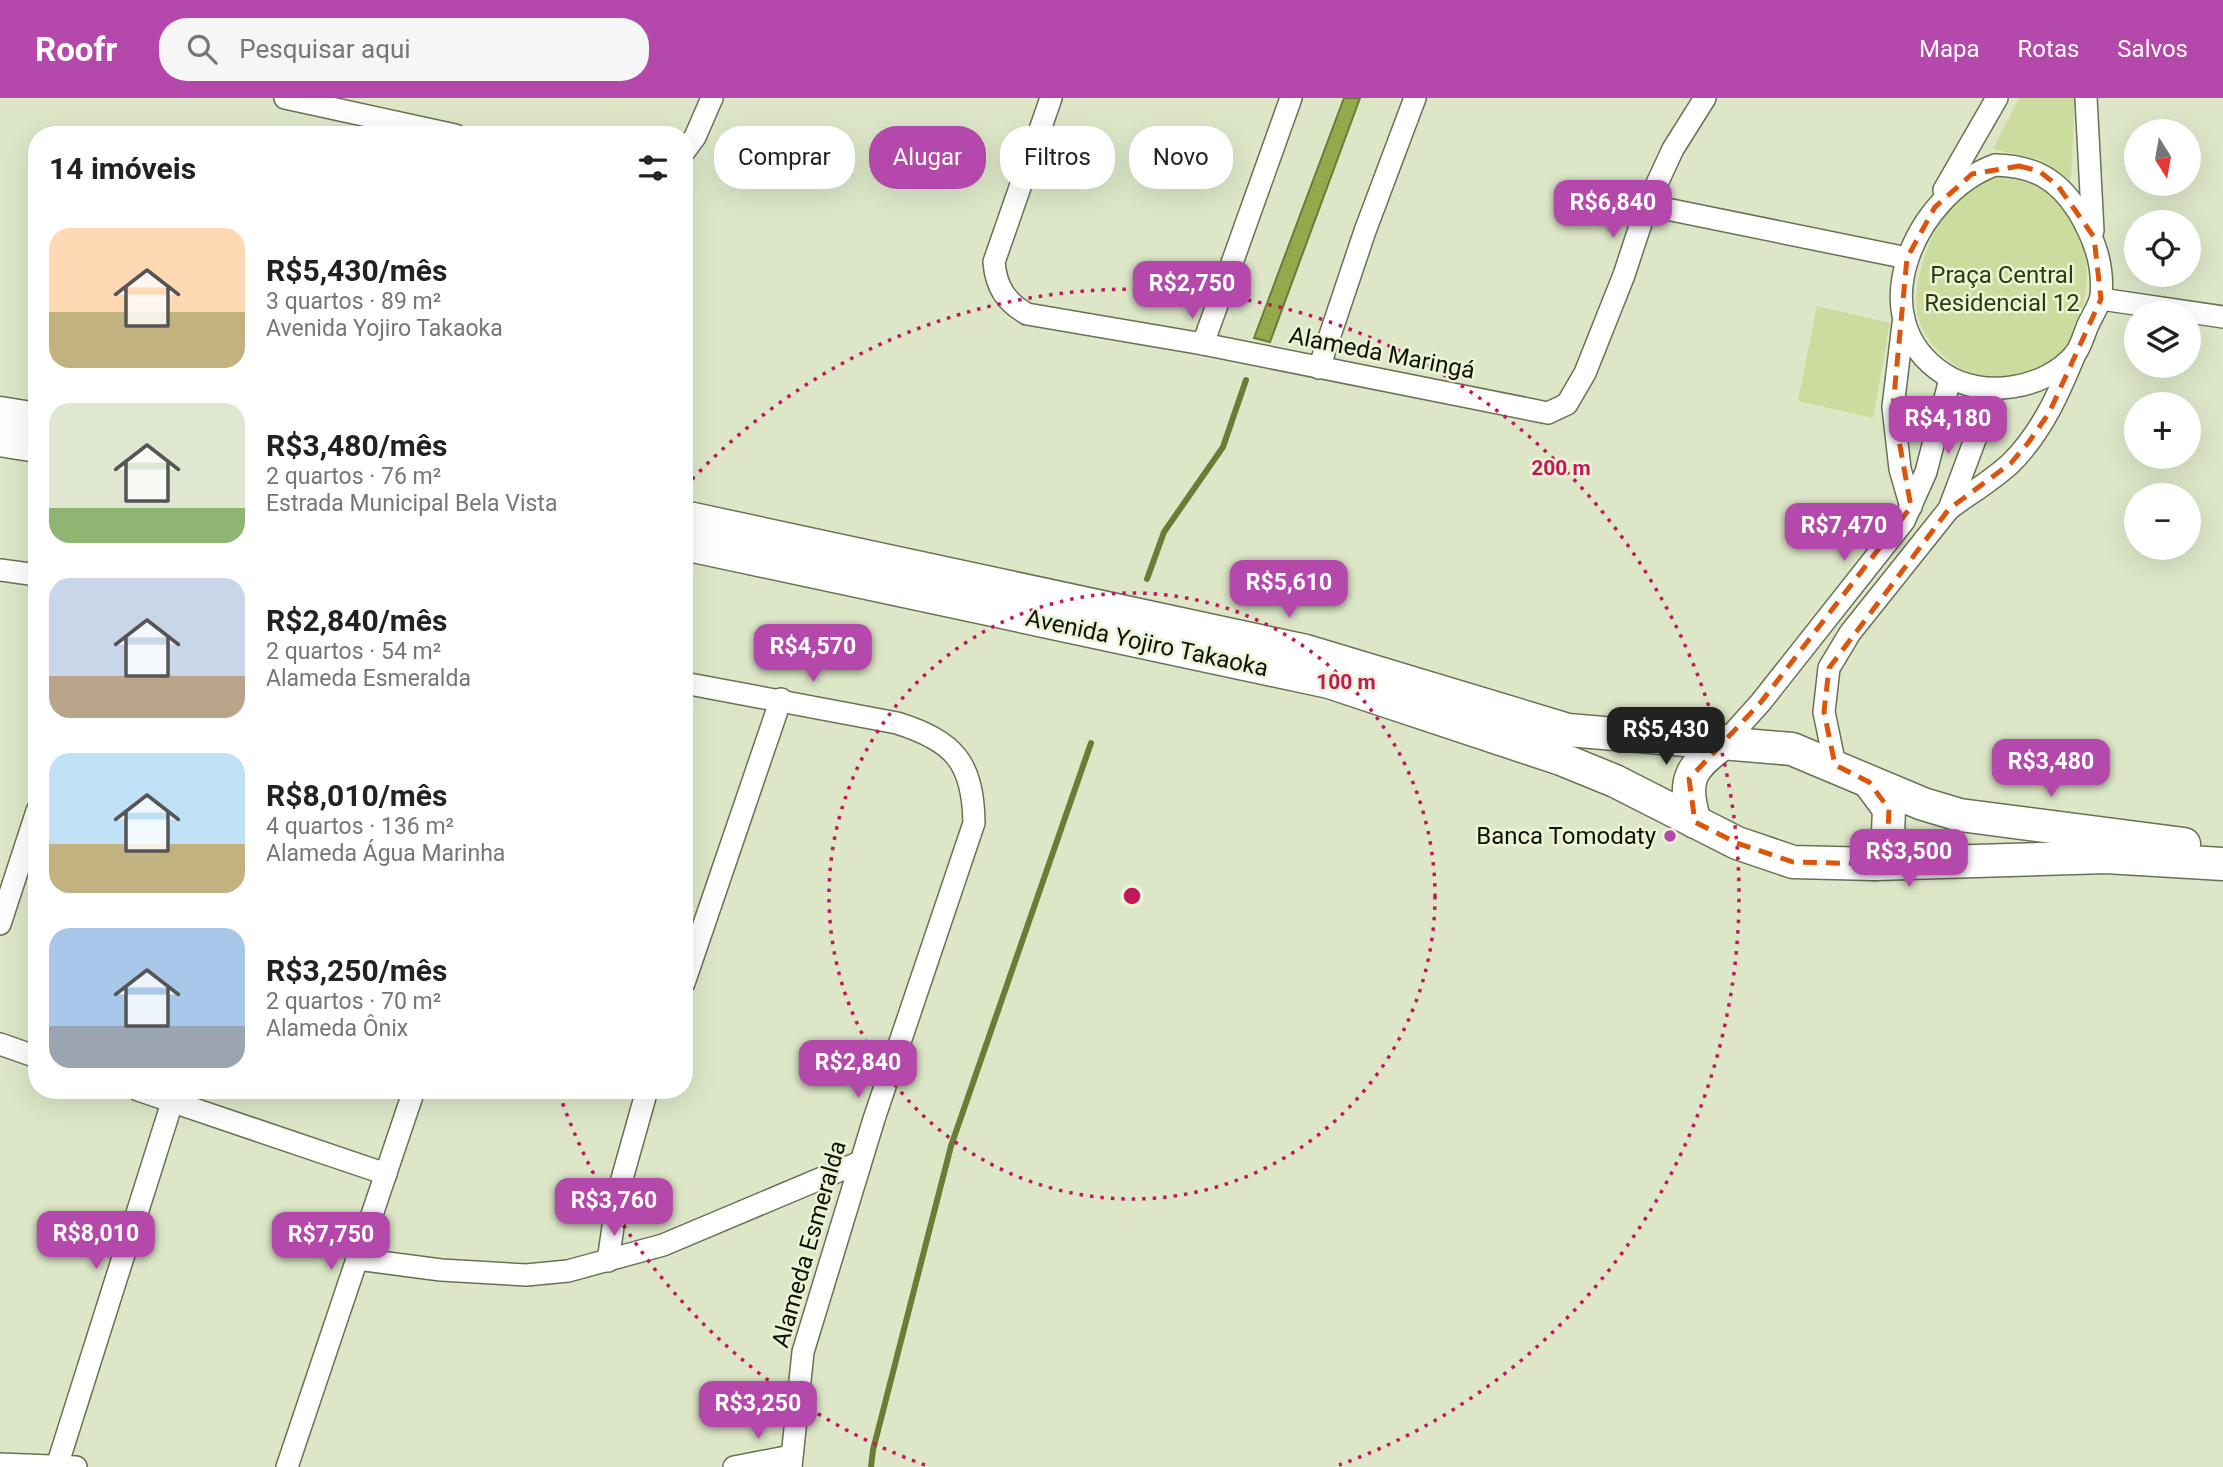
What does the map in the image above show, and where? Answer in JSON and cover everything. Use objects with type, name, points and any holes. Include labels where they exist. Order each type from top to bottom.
[{"type":"main road","points":[[0,413],[28,418]]},
{"type":"main road","points":[[0,440],[28,445]]},
{"type":"main road","name":"Avenida Yojiro Takaoka","points":[[693,519],[1306,651],[1568,730],[1628,737],[1726,741],[1792,748],[1923,804],[1960,815],[2223,850]]},
{"type":"main road","name":"Avenida Yojiro Takaoka","points":[[693,546],[1329,682],[1561,759],[1615,781],[1695,822],[1782,860],[1818,864],[1875,864],[2106,858],[2223,864]]},
{"type":"main road","points":[[1695,822],[1689,804],[1689,779],[1703,758],[1726,741]]},
{"type":"main road","points":[[1869,782],[1889,809],[1888,833],[1875,864]]},
{"type":"street","points":[[285,98],[414,126]]},
{"type":"street","points":[[693,140],[712,98]]},
{"type":"street","name":"Alameda Maringá","points":[[1051,98],[993,262],[995,275],[1007,300],[1027,314],[1203,344],[1548,413],[1567,404],[1585,373],[1624,275],[1647,205]]},
{"type":"street","points":[[1203,344],[1291,98]]},
{"type":"street","points":[[1319,368],[1365,231],[1415,98]]},
{"type":"street","points":[[1705,98],[1673,149],[1647,205],[1907,258]]},
{"type":"street","points":[[1911,508],[1900,469],[1893,407],[1903,324],[1900,295],[1907,258],[1997,98]]},
{"type":"street","points":[[1835,765],[1824,712],[1829,668],[1850,633],[1949,509],[2011,463],[2028,443],[2049,413],[2101,299],[2101,267],[2094,237],[2086,98]]},
{"type":"street","points":[[1935,207],[1972,174],[1995,165],[2019,166],[2039,171],[2059,186],[2094,237]]},
{"type":"street","points":[[2101,299],[2223,317]]},
{"type":"street","points":[[1903,324],[1920,354],[1950,379],[1994,389],[2017,386],[2046,376],[2075,354]]},
{"type":"street","points":[[1726,741],[1795,659],[1911,508],[1926,472],[1950,379]]},
{"type":"street","points":[[1949,509],[1994,389]]},
{"type":"street","points":[[1926,472],[1961,480]]},
{"type":"street","points":[[0,570],[28,574]]},
{"type":"street","name":"Alameda Esmeralda","points":[[693,684],[897,723],[930,734],[955,752],[968,772],[974,797],[974,822],[860,1163],[803,1352],[791,1462]]},
{"type":"street","points":[[693,956],[781,699]]},
{"type":"street","points":[[0,924],[28,838]]},
{"type":"street","points":[[0,1044],[28,1054]]},
{"type":"street","points":[[0,1464],[66,1466],[173,1099]]},
{"type":"street","points":[[182,1099],[386,1174]]},
{"type":"street","points":[[287,1467],[411,1099]]},
{"type":"street","points":[[608,1261],[618,1193],[645,1099]]},
{"type":"street","points":[[357,1259],[441,1270],[526,1275],[568,1271],[663,1245],[860,1163]]},
{"type":"street","points":[[734,1467],[791,1462]]},
{"type":"highlighted area","points":[[2019,166],[2039,171],[2058,186],[2094,237],[2101,299],[2049,413],[2028,443],[2011,463],[1949,509],[1829,668],[1824,712],[1835,765],[1869,782],[1889,809],[1888,833],[1875,864],[1793,862],[1737,843],[1695,822],[1689,779],[1761,702],[1911,507],[1893,407],[1907,258],[1935,207],[1972,174]]},
{"type":"green space","points":[[2019,98],[2075,98],[2071,180],[2041,160],[1993,149]]},
{"type":"green space","name":"Praça Central Residencial 12","points":[[2010,172],[2045,186],[2065,210],[2081,242],[2087,274],[2086,290],[2078,323],[2062,353],[2029,374],[1994,379],[1960,369],[1931,343],[1918,317],[1916,300],[1918,280],[1932,238],[1956,199],[1984,176]]},
{"type":"green space","points":[[1817,306],[1890,323],[1873,418],[1798,401]]},
{"type":"shaded area","points":[[1344,98],[1360,98],[1270,342],[1254,338]]},
{"type":"waterway","points":[[1147,579],[1164,532],[1223,447],[1246,380]]},
{"type":"waterway","points":[[871,1467],[873,1450],[951,1146],[1091,743]]},
{"type":"place","name":"Banca Tomodaty","points":[[1670,836]]}]
